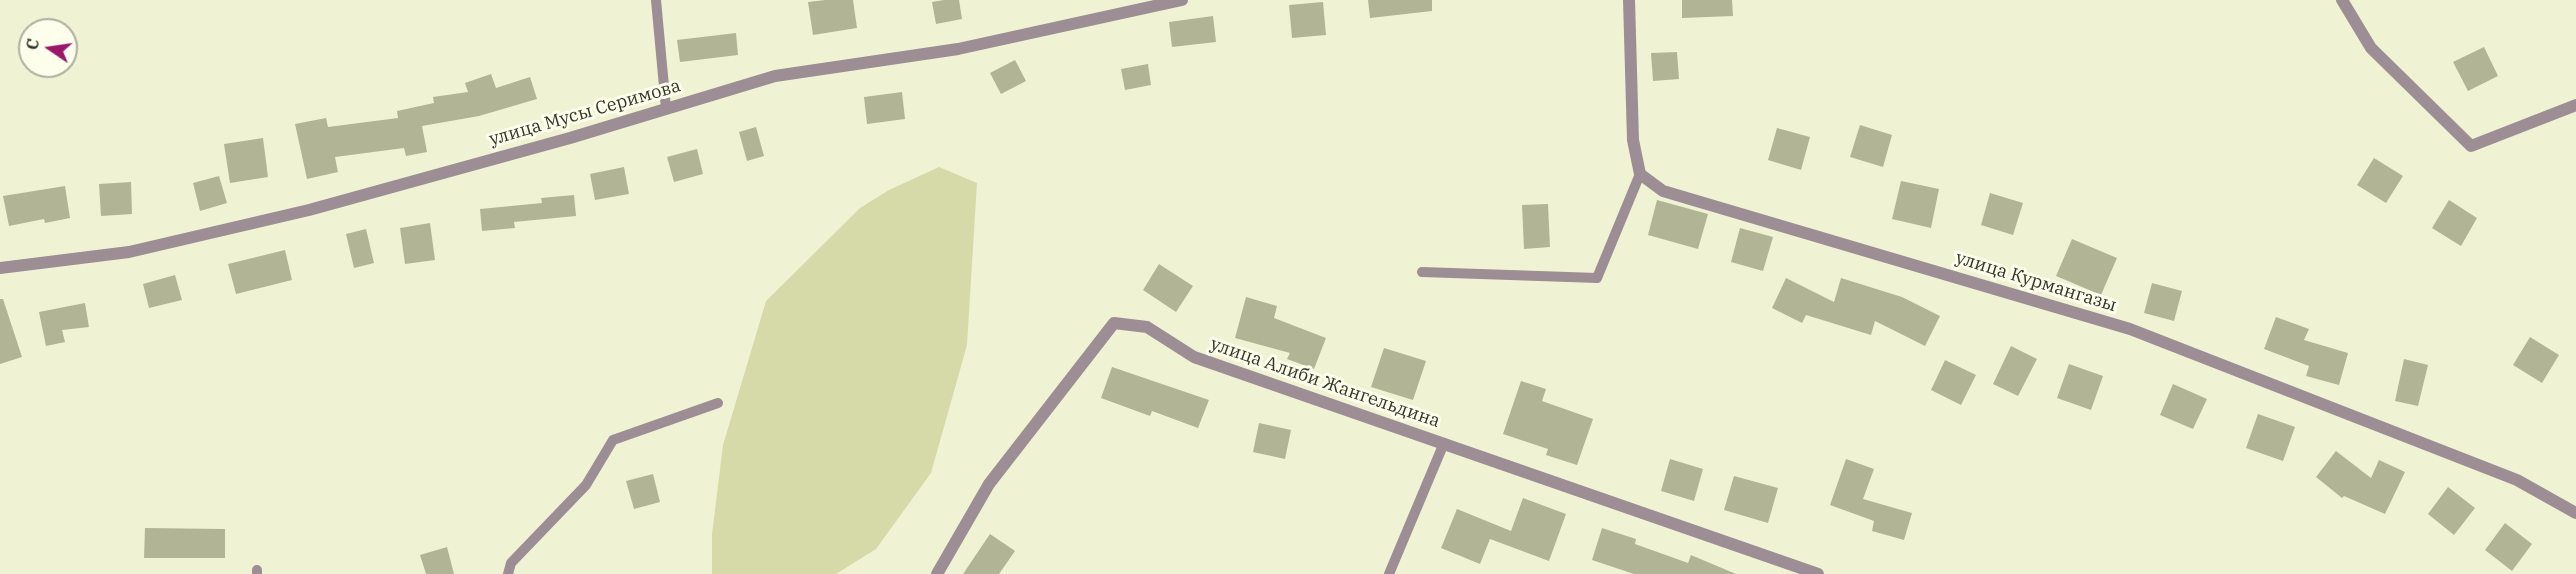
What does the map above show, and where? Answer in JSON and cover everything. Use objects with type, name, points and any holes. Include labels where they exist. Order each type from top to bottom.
[{"type":"street","name":"улица Мусы Серимова","points":[[0,268],[129,252],[309,210],[570,138],[775,76],[958,49],[1182,0]]},
{"type":"street","points":[[1629,0],[1633,140],[1640,174]]},
{"type":"street","points":[[2342,0],[2371,48],[2471,146],[2576,105]]},
{"type":"street","name":"улица Курмангазы","points":[[1640,174],[1664,191],[2130,329],[2517,480],[2576,513]]},
{"type":"street","name":"улица Алиби Жангельдина","points":[[937,574],[989,484],[1114,323],[1147,327],[1194,357],[1818,574]]},
{"type":"lane","points":[[656,0],[666,108]]},
{"type":"lane","points":[[1422,272],[1598,278],[1640,174]]},
{"type":"lane","points":[[508,574],[511,563],[586,485],[613,440],[718,402]]},
{"type":"lane","points":[[1389,574],[1444,443]]},
{"type":"green space","points":[[939,167],[977,183],[967,345],[931,473],[876,549],[836,574],[712,574],[712,534],[723,445],[766,301],[860,208],[889,190]]},
{"type":"building","points":[[853,0],[857,28],[813,35],[808,2]]},
{"type":"building","points":[[959,0],[962,19],[936,24],[932,2]]},
{"type":"building","points":[[1368,0],[1432,0],[1432,11],[1370,18]]},
{"type":"building","points":[[1682,0],[1732,0],[1733,16],[1682,18]]},
{"type":"building","points":[[1323,2],[1326,35],[1292,38],[1289,5]]},
{"type":"building","points":[[1213,16],[1216,42],[1172,47],[1169,22]]},
{"type":"building","points":[[736,33],[738,55],[680,62],[677,40]]},
{"type":"building","points":[[2484,47],[2498,76],[2468,91],[2453,62]]},
{"type":"building","points":[[1677,52],[1679,79],[1653,81],[1651,53]]},
{"type":"building","points":[[1015,60],[1026,81],[1001,94],[990,73]]},
{"type":"building","points":[[1148,64],[1151,85],[1125,90],[1121,69]]},
{"type":"building","points":[[491,74],[496,88],[530,77],[537,99],[479,116],[422,126],[427,152],[406,156],[404,148],[335,157],[338,172],[307,179],[295,124],[326,118],[328,127],[398,118],[397,111],[434,103],[433,97],[468,92],[465,83]]},
{"type":"building","points":[[902,92],[905,119],[867,124],[864,97]]},
{"type":"building","points":[[1860,125],[1892,135],[1883,167],[1850,157]]},
{"type":"building","points":[[756,127],[764,156],[747,161],[739,132]]},
{"type":"building","points":[[1777,128],[1810,137],[1801,170],[1768,160]]},
{"type":"building","points":[[263,138],[268,177],[230,183],[224,144]]},
{"type":"building","points":[[697,149],[703,174],[674,182],[667,157]]},
{"type":"building","points":[[2374,158],[2403,176],[2386,203],[2357,185]]},
{"type":"building","points":[[624,167],[629,194],[595,200],[590,174]]},
{"type":"building","points":[[219,176],[227,203],[200,211],[193,183]]},
{"type":"building","points":[[1901,181],[1939,189],[1931,228],[1892,219]]},
{"type":"building","points":[[131,182],[132,214],[101,216],[99,184]]},
{"type":"building","points":[[65,186],[70,218],[45,223],[44,219],[9,226],[3,196]]},
{"type":"building","points":[[1990,193],[2023,203],[2013,235],[1981,225]]},
{"type":"building","points":[[574,195],[576,216],[514,222],[515,228],[482,231],[480,209],[542,203],[541,198]]},
{"type":"building","points":[[1657,200],[1708,214],[1698,249],[1648,235]]},
{"type":"building","points":[[2449,200],[2477,218],[2461,246],[2432,228]]},
{"type":"building","points":[[1548,204],[1550,247],[1524,249],[1522,205]]},
{"type":"building","points":[[430,223],[435,260],[405,264],[400,228]]},
{"type":"building","points":[[1740,228],[1773,237],[1763,271],[1731,262]]},
{"type":"building","points":[[366,229],[374,263],[354,268],[346,234]]},
{"type":"building","points":[[2072,239],[2117,258],[2101,295],[2056,276]]},
{"type":"building","points":[[285,250],[292,280],[236,294],[228,264]]},
{"type":"building","points":[[1159,264],[1193,286],[1176,312],[1143,290]]},
{"type":"building","points":[[175,275],[182,300],[149,308],[143,284]]},
{"type":"building","points":[[1786,278],[1834,302],[1841,278],[1902,297],[1940,316],[1925,346],[1875,321],[1871,335],[1806,315],[1802,323],[1772,308]]},
{"type":"building","points":[[2152,283],[2182,291],[2174,321],[2144,313]]},
{"type":"building","points":[[1246,297],[1277,306],[1274,318],[1326,338],[1314,369],[1287,359],[1290,353],[1235,338]]},
{"type":"building","points":[[0,299],[3,299],[22,357],[0,364]]},
{"type":"building","points":[[85,303],[89,327],[62,330],[65,342],[46,346],[39,312]]},
{"type":"building","points":[[2276,317],[2309,329],[2304,340],[2348,353],[2339,385],[2306,376],[2309,366],[2264,349]]},
{"type":"building","points":[[2530,337],[2559,355],[2542,383],[2513,365]]},
{"type":"building","points":[[2011,346],[2037,359],[2018,396],[1993,384]]},
{"type":"building","points":[[1384,348],[1426,361],[1413,400],[1371,387]]},
{"type":"building","points":[[2404,359],[2428,365],[2418,406],[2395,401]]},
{"type":"building","points":[[1945,360],[1976,375],[1961,405],[1931,390]]},
{"type":"building","points":[[2069,364],[2103,376],[2091,410],[2057,398]]},
{"type":"building","points":[[1112,367],[1209,400],[1198,428],[1152,411],[1150,416],[1101,398]]},
{"type":"building","points":[[1521,381],[1546,389],[1542,401],[1593,419],[1577,465],[1546,455],[1548,449],[1503,434]]},
{"type":"building","points":[[2173,384],[2207,399],[2193,429],[2160,415]]},
{"type":"building","points":[[2258,414],[2295,427],[2283,461],[2246,448]]},
{"type":"building","points":[[1259,423],[1291,430],[1285,459],[1253,452]]},
{"type":"building","points":[[2336,451],[2371,478],[2379,460],[2405,472],[2385,514],[2344,496],[2342,498],[2316,477]]},
{"type":"building","points":[[1670,459],[1703,469],[1694,501],[1661,491]]},
{"type":"building","points":[[1846,459],[1874,469],[1863,499],[1912,513],[1904,540],[1872,531],[1874,521],[1830,505]]},
{"type":"building","points":[[653,474],[660,502],[634,509],[626,481]]},
{"type":"building","points":[[1734,476],[1778,488],[1768,523],[1724,510]]},
{"type":"building","points":[[2448,487],[2475,508],[2454,535],[2428,514]]},
{"type":"building","points":[[1523,498],[1566,514],[1549,561],[1490,539],[1480,564],[1441,548],[1457,509],[1511,531]]},
{"type":"building","points":[[2505,523],[2532,544],[2512,571],[2485,550]]},
{"type":"building","points":[[145,528],[225,529],[225,558],[144,558]]},
{"type":"building","points":[[1602,528],[1636,539],[1635,544],[1688,563],[1691,555],[1736,574],[1634,574],[1592,560]]},
{"type":"building","points":[[990,534],[1015,551],[999,574],[963,574]]},
{"type":"building","points":[[447,547],[454,574],[426,574],[420,555]]}]
